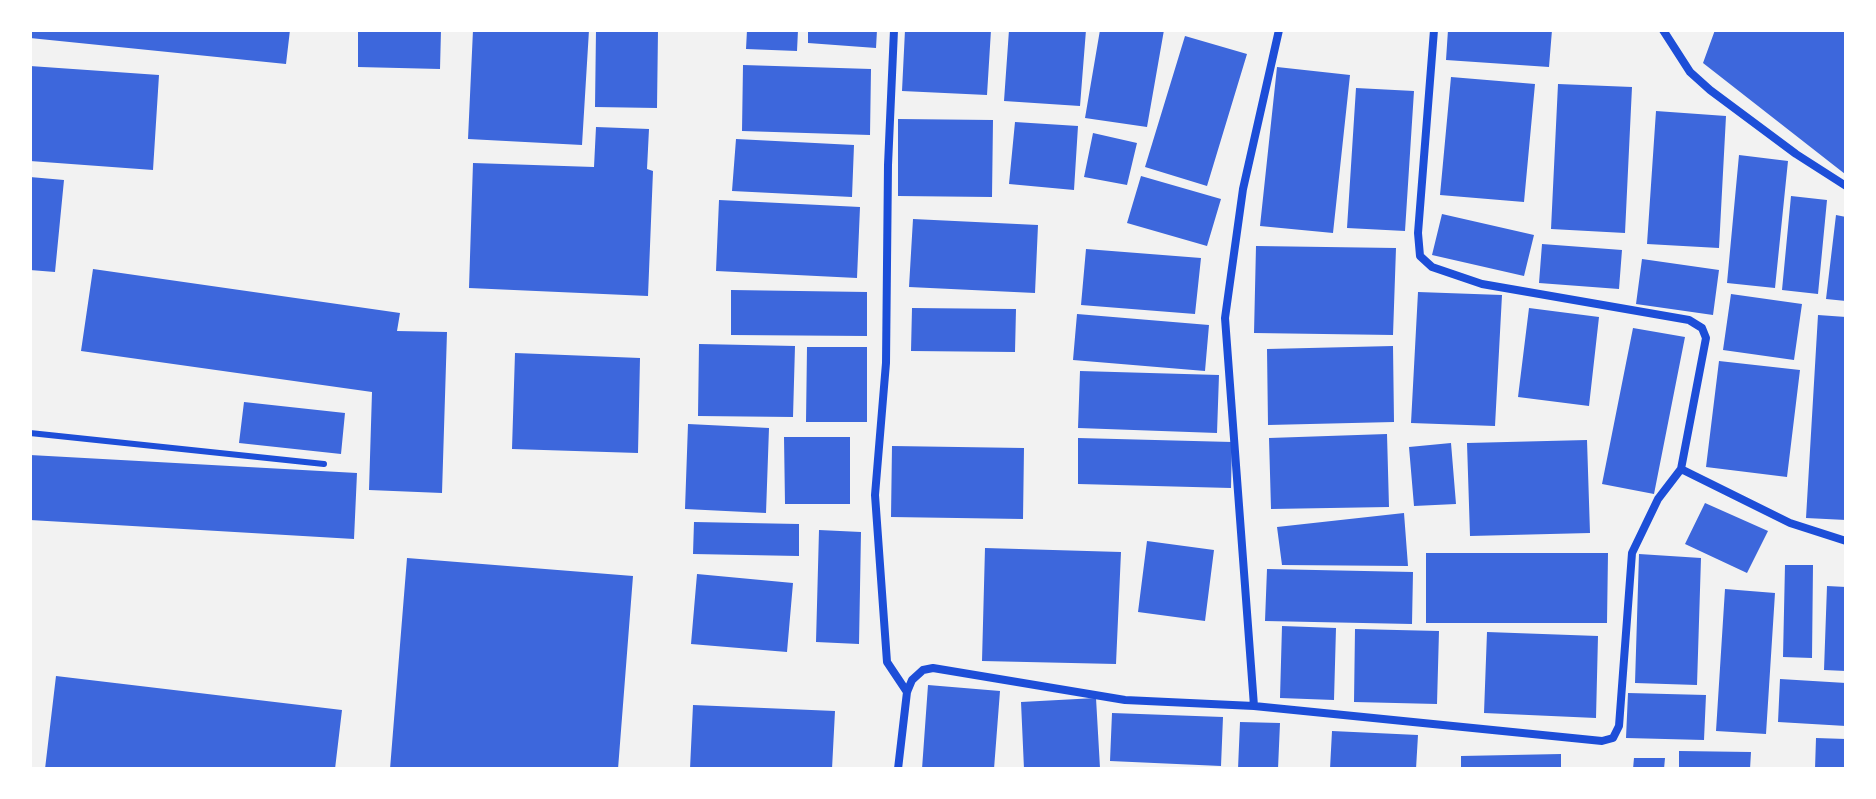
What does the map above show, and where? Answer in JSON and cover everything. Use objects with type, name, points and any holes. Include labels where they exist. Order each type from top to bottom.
[{"type":"street","points":[[894,30],[888,165],[886,363],[875,495],[887,662],[907,692]]},
{"type":"street","points":[[1254,706],[1225,318],[1243,189],[1279,30]]},
{"type":"street","points":[[898,769],[907,692],[912,680],[923,670],[933,668],[1125,700],[1254,706],[1602,741],[1613,738],[1619,726],[1632,553],[1658,499],[1681,469],[1706,338],[1702,328],[1689,320],[1482,284],[1432,267],[1420,256],[1418,233],[1434,30]]},
{"type":"street","points":[[1663,30],[1690,72],[1710,90],[1796,154],[1846,186]]},
{"type":"street","points":[[1681,469],[1790,523],[1846,541]]},
{"type":"lane","points":[[30,433],[324,464]]},
{"type":"building","points":[[30,30],[290,30],[286,64],[30,38]]},
{"type":"building","points":[[358,30],[441,30],[440,69],[358,67]]},
{"type":"building","points":[[473,30],[589,30],[582,145],[468,139]]},
{"type":"building","points":[[596,30],[658,30],[657,108],[595,107]]},
{"type":"building","points":[[747,30],[798,30],[797,51],[746,49]]},
{"type":"building","points":[[808,30],[877,30],[876,48],[808,43]]},
{"type":"building","points":[[905,30],[991,30],[987,95],[902,91]]},
{"type":"building","points":[[1009,30],[1086,30],[1080,106],[1004,101]]},
{"type":"building","points":[[1100,30],[1164,30],[1147,127],[1085,118]]},
{"type":"building","points":[[1448,30],[1552,30],[1549,67],[1446,60]]},
{"type":"building","points":[[1715,30],[1846,30],[1845,174],[1703,63]]},
{"type":"building","points":[[1185,36],[1247,54],[1207,186],[1145,167]]},
{"type":"building","points":[[743,65],[871,69],[870,135],[742,131]]},
{"type":"building","points":[[30,66],[159,75],[153,170],[30,161]]},
{"type":"building","points":[[1277,67],[1350,75],[1333,233],[1260,226]]},
{"type":"building","points":[[1451,77],[1535,84],[1524,202],[1440,195]]},
{"type":"building","points":[[1558,84],[1632,87],[1625,233],[1551,229]]},
{"type":"building","points":[[1356,88],[1414,91],[1405,231],[1347,228]]},
{"type":"building","points":[[1656,111],[1726,116],[1719,248],[1647,244]]},
{"type":"building","points":[[898,119],[993,120],[992,197],[898,196]]},
{"type":"building","points":[[1015,122],[1078,126],[1074,190],[1009,184]]},
{"type":"building","points":[[596,127],[649,129],[647,169],[653,171],[648,296],[469,288],[473,163],[594,167]]},
{"type":"building","points":[[1093,133],[1137,143],[1127,185],[1084,177]]},
{"type":"building","points":[[736,139],[854,145],[852,197],[732,191]]},
{"type":"building","points":[[1739,155],[1788,161],[1775,288],[1727,283]]},
{"type":"building","points":[[1141,176],[1221,199],[1207,246],[1127,223]]},
{"type":"building","points":[[30,177],[64,180],[55,272],[30,270]]},
{"type":"building","points":[[1791,196],[1827,200],[1818,294],[1782,290]]},
{"type":"building","points":[[719,200],[860,207],[857,278],[716,271]]},
{"type":"building","points":[[1442,214],[1534,235],[1524,276],[1432,255]]},
{"type":"building","points":[[1836,215],[1846,217],[1846,301],[1826,299]]},
{"type":"building","points":[[913,219],[1038,225],[1035,293],[909,287]]},
{"type":"building","points":[[1542,244],[1622,250],[1619,289],[1539,283]]},
{"type":"building","points":[[1256,246],[1396,248],[1393,335],[1254,333]]},
{"type":"building","points":[[1086,249],[1201,258],[1195,314],[1081,305]]},
{"type":"building","points":[[1642,259],[1719,270],[1713,315],[1636,304]]},
{"type":"building","points":[[93,269],[400,313],[397,331],[447,332],[442,493],[369,490],[372,392],[81,351]]},
{"type":"building","points":[[731,290],[867,292],[867,336],[731,335]]},
{"type":"building","points":[[1418,292],[1502,295],[1495,426],[1411,423]]},
{"type":"building","points":[[1731,294],[1802,304],[1794,360],[1723,350]]},
{"type":"building","points":[[912,308],[1016,309],[1015,352],[911,351]]},
{"type":"building","points":[[1529,308],[1599,317],[1589,406],[1518,397]]},
{"type":"building","points":[[1077,314],[1209,325],[1205,371],[1073,360]]},
{"type":"building","points":[[1818,315],[1846,317],[1846,520],[1806,518]]},
{"type":"building","points":[[1633,328],[1685,337],[1654,494],[1602,484]]},
{"type":"building","points":[[699,344],[795,346],[793,417],[698,416]]},
{"type":"building","points":[[1393,346],[1394,422],[1268,425],[1267,349]]},
{"type":"building","points":[[807,347],[867,347],[867,422],[806,422]]},
{"type":"building","points":[[515,353],[640,358],[638,453],[512,449]]},
{"type":"building","points":[[1719,361],[1800,370],[1787,477],[1706,467]]},
{"type":"building","points":[[1080,371],[1219,375],[1217,433],[1078,428]]},
{"type":"building","points":[[244,402],[345,413],[341,454],[239,443]]},
{"type":"building","points":[[688,424],[769,428],[766,513],[685,509]]},
{"type":"building","points":[[1387,434],[1389,507],[1271,509],[1269,438]]},
{"type":"building","points":[[784,437],[850,437],[850,504],[785,504]]},
{"type":"building","points":[[1078,438],[1232,442],[1231,488],[1078,484]]},
{"type":"building","points":[[1587,440],[1590,533],[1470,536],[1467,443]]},
{"type":"building","points":[[1451,443],[1456,504],[1414,506],[1409,447]]},
{"type":"building","points":[[892,446],[1024,448],[1023,519],[891,517]]},
{"type":"building","points":[[30,455],[357,473],[354,539],[30,520]]},
{"type":"building","points":[[1705,503],[1768,531],[1747,573],[1685,544]]},
{"type":"building","points":[[1404,513],[1408,566],[1282,565],[1277,527]]},
{"type":"building","points":[[694,522],[799,524],[799,556],[693,554]]},
{"type":"building","points":[[819,530],[861,532],[859,644],[816,642]]},
{"type":"building","points":[[1147,541],[1214,550],[1205,621],[1138,612]]},
{"type":"building","points":[[985,548],[1121,552],[1116,664],[982,661]]},
{"type":"building","points":[[1426,553],[1608,553],[1607,623],[1426,623]]},
{"type":"building","points":[[1639,554],[1701,558],[1697,685],[1635,683]]},
{"type":"building","points":[[407,558],[633,576],[618,769],[390,769]]},
{"type":"building","points":[[1785,565],[1813,565],[1812,658],[1783,657]]},
{"type":"building","points":[[1267,569],[1413,572],[1412,624],[1265,621]]},
{"type":"building","points":[[697,574],[793,583],[787,652],[691,644]]},
{"type":"building","points":[[1827,586],[1846,587],[1846,671],[1824,670]]},
{"type":"building","points":[[1725,589],[1775,593],[1766,734],[1716,731]]},
{"type":"building","points":[[1282,626],[1336,628],[1334,700],[1280,698]]},
{"type":"building","points":[[1355,629],[1439,631],[1437,704],[1354,702]]},
{"type":"building","points":[[1487,632],[1598,636],[1596,718],[1484,713]]},
{"type":"building","points":[[56,676],[342,710],[335,769],[45,769]]},
{"type":"building","points":[[1780,679],[1846,683],[1846,726],[1778,722]]},
{"type":"building","points":[[928,685],[1000,691],[994,769],[922,769]]},
{"type":"building","points":[[1628,693],[1706,695],[1704,740],[1626,738]]},
{"type":"building","points":[[1096,698],[1100,768],[1024,769],[1021,702]]},
{"type":"building","points":[[693,705],[835,711],[832,769],[690,769]]},
{"type":"building","points":[[1112,713],[1223,717],[1221,766],[1110,761]]},
{"type":"building","points":[[1240,722],[1280,723],[1278,769],[1238,769]]},
{"type":"building","points":[[1332,731],[1418,735],[1416,769],[1330,769]]},
{"type":"building","points":[[1816,738],[1846,739],[1846,769],[1815,769]]},
{"type":"building","points":[[1679,751],[1751,752],[1750,769],[1679,769]]},
{"type":"building","points":[[1561,754],[1561,769],[1461,769],[1461,756]]},
{"type":"building","points":[[1634,758],[1665,758],[1664,769],[1633,769]]}]
